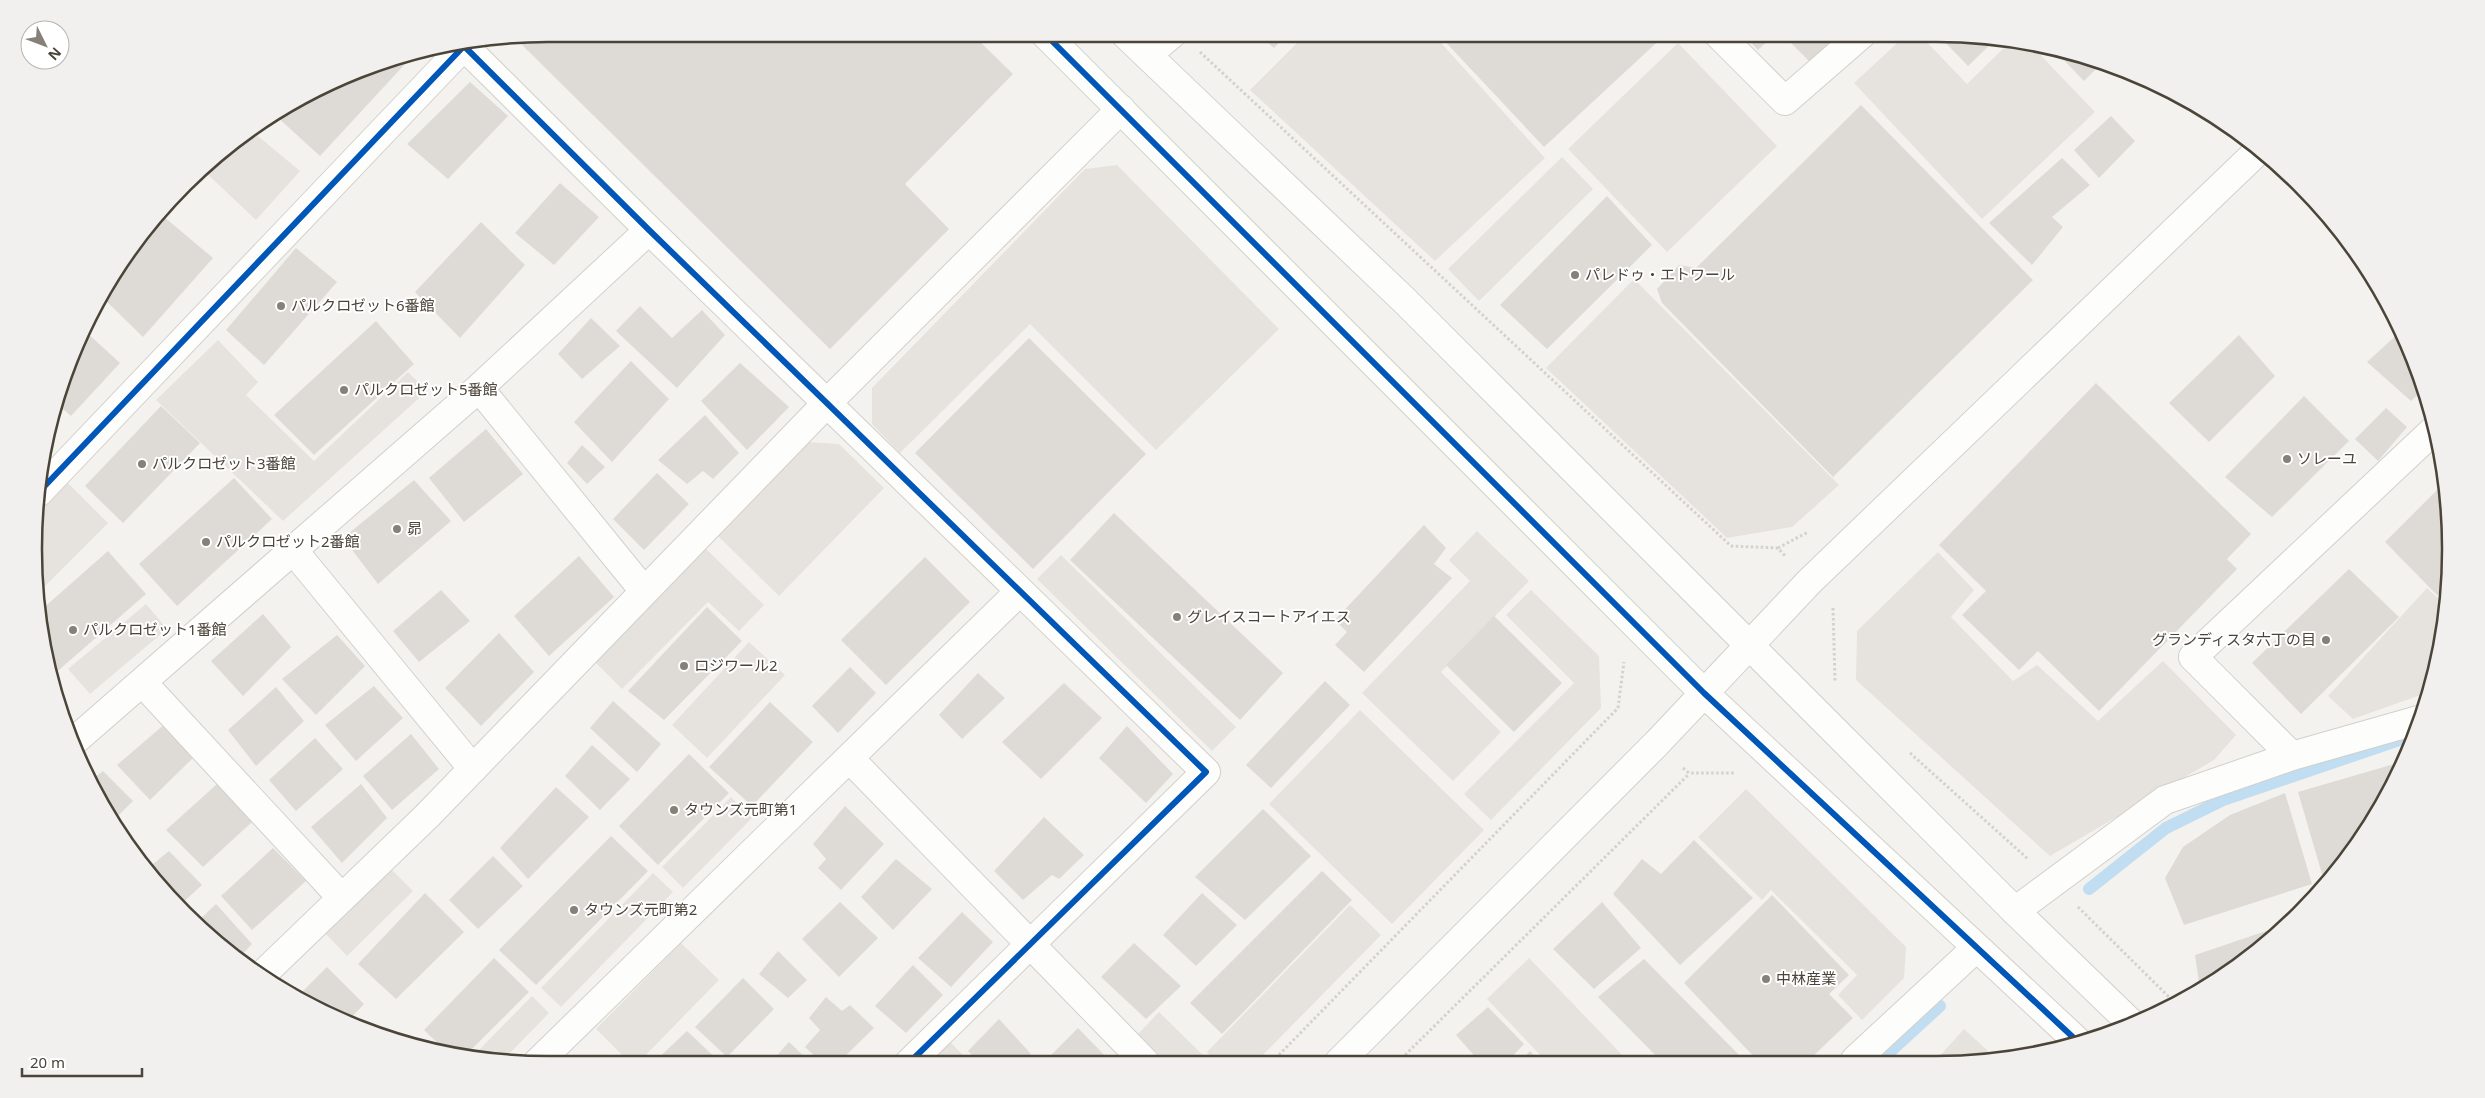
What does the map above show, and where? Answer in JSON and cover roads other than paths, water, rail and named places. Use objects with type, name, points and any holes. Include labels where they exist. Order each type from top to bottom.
[{"type":"street","points":[[1053,42],[1704,693],[2072,1037]]},
{"type":"street","points":[[1133,42],[1404,300],[2015,911],[2126,1018]]},
{"type":"street","points":[[1147,56],[1163,42]]},
{"type":"street","points":[[1726,42],[1785,101],[1853,42]]},
{"type":"street","points":[[467,49],[649,230],[1206,772],[916,1056]]},
{"type":"street","points":[[47,484],[460,51]]},
{"type":"street","points":[[267,969],[473,769],[827,403],[1121,109]]},
{"type":"street","points":[[1345,1056],[1657,743],[1810,580],[2254,155]]},
{"type":"street","points":[[79,737],[479,388],[649,230]]},
{"type":"street","points":[[479,388],[644,591]]},
{"type":"street","points":[[2292,756],[2193,657],[2429,434]]},
{"type":"street","points":[[293,550],[473,769]]},
{"type":"street","points":[[544,1056],[1020,591]]},
{"type":"street","points":[[142,682],[342,898]]},
{"type":"street","points":[[2015,911],[2165,800],[2292,756],[2412,722]]},
{"type":"street","points":[[849,758],[1138,1056]]},
{"type":"street","points":[[1859,1056],[1976,948]]},
{"type":"waterway","points":[[2089,889],[2166,828],[2223,800],[2406,738]]},
{"type":"waterway","points":[[1885,1056],[1940,1006]]},
{"type":"place","name":"パレドゥ・エトワール","points":[[1575,275]]},
{"type":"place","name":"パルクロゼット6番館","points":[[281,306]]},
{"type":"place","name":"パルクロゼット5番館","points":[[344,390]]},
{"type":"place","name":"ソレーユ","points":[[2287,459]]},
{"type":"place","name":"パルクロゼット3番館","points":[[142,464]]},
{"type":"place","name":"昴","points":[[397,529]]},
{"type":"place","name":"パルクロゼット2番館","points":[[206,542]]},
{"type":"place","name":"グレイスコートアイエス","points":[[1177,617]]},
{"type":"place","name":"パルクロゼット1番館","points":[[73,630]]},
{"type":"place","name":"グランディスタ六丁の目","points":[[2326,640]]},
{"type":"place","name":"ロジワール2","points":[[684,666]]},
{"type":"place","name":"タウンズ元町第1","points":[[674,810]]},
{"type":"place","name":"タウンズ元町第2","points":[[574,910]]},
{"type":"place","name":"中林産業","points":[[1766,979]]}]
